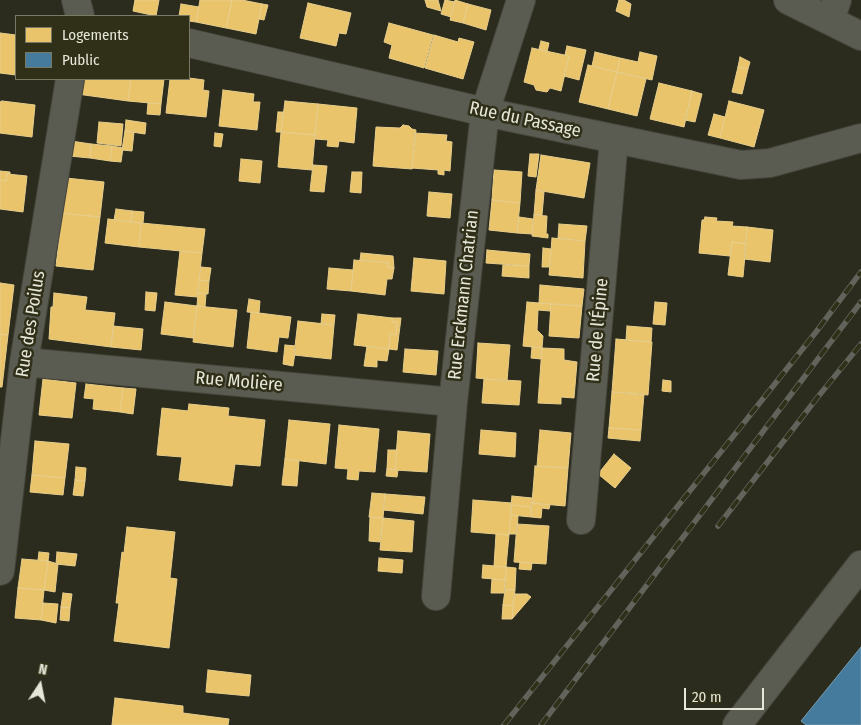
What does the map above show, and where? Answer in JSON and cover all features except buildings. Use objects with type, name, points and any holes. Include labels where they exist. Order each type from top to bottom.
[{"type":"street","points":[[76,0],[80,15]]},
{"type":"street","name":"Rue Erckmann Chatrian","points":[[436,596],[453,402],[485,112],[521,0]]},
{"type":"street","points":[[788,0],[833,10],[861,36]]},
{"type":"street","name":"Rue du Passage","points":[[190,43],[485,112],[740,165],[770,163],[805,155],[861,138]]},
{"type":"street","name":"Rue des Poilus","points":[[0,571],[24,362],[70,80]]},
{"type":"street","name":"Rue de l'Épine","points":[[581,520],[614,139]]},
{"type":"street","name":"Rue Molière","points":[[24,362],[453,402]]},
{"type":"street","points":[[737,725],[861,565]]},
{"type":"railway","points":[[504,725],[816,332],[861,272]]},
{"type":"railway","points":[[541,725],[861,302]]},
{"type":"railway","points":[[718,526],[861,344]]}]
